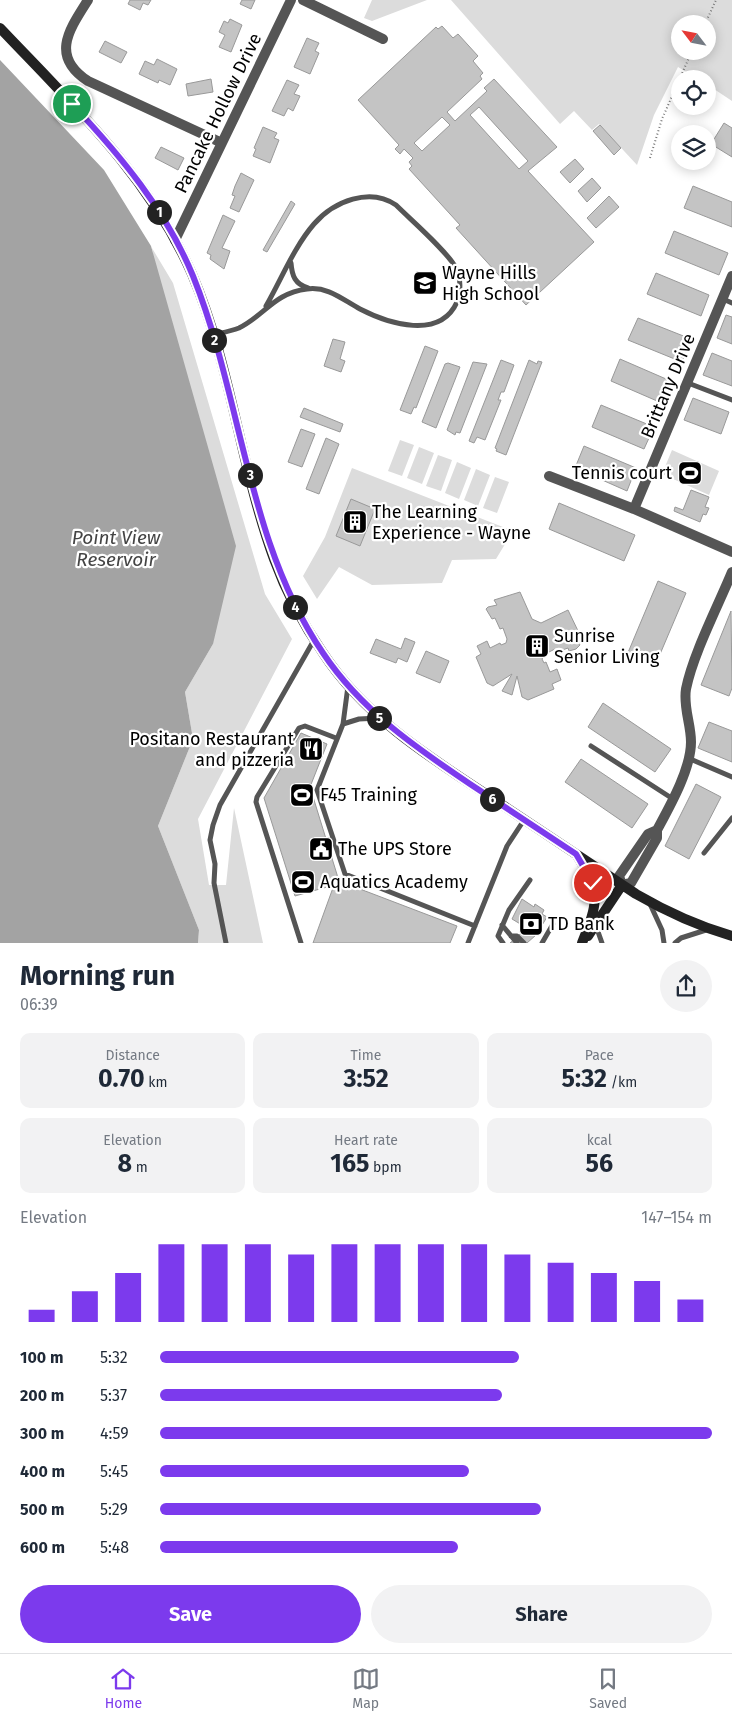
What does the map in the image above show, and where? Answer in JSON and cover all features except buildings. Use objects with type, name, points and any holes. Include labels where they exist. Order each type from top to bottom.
[{"type":"main road","points":[[0,28],[121,157],[151,198],[175,240],[192,275],[212,336],[273,558],[294,606],[314,639],[348,686],[380,718],[409,743],[622,885],[648,901],[710,929],[732,936]]},
{"type":"main road","points":[[576,854],[593,883],[596,902],[583,943]]},
{"type":"main road","points":[[583,943],[622,885]]},
{"type":"street","points":[[88,0],[71,26],[65,45],[66,53],[75,70],[88,81],[222,143]]},
{"type":"street","name":"Pancake Hollow Drive","points":[[175,240],[291,0]]},
{"type":"street","points":[[303,0],[383,39]]},
{"type":"street","name":"Brittany Drive","points":[[634,509],[687,382],[727,301],[732,276]]},
{"type":"street","points":[[548,476],[634,509],[732,552]]},
{"type":"street","points":[[622,885],[631,883],[657,838],[657,830],[673,799],[688,758],[691,742],[685,709],[686,690],[691,671],[732,572]]},
{"type":"lane","points":[[266,306],[314,223],[326,213],[352,200],[373,195],[385,197],[396,204],[456,268],[461,283],[458,299],[453,310],[444,319],[427,327],[375,316],[325,290],[308,288],[297,282],[292,274],[291,263]]},
{"type":"lane","points":[[212,336],[239,327],[284,295],[308,288]]},
{"type":"lane","points":[[687,382],[732,400]]},
{"type":"lane","points":[[226,943],[214,883],[215,864],[210,840],[213,825],[220,805],[314,639]]},
{"type":"lane","points":[[348,686],[343,724],[317,790],[346,874],[475,926]]},
{"type":"lane","points":[[343,724],[359,719],[380,718]]},
{"type":"lane","points":[[301,943],[256,802],[257,797],[299,728],[305,726],[336,738]]},
{"type":"lane","points":[[591,746],[673,799]]},
{"type":"lane","points":[[688,758],[732,777]]},
{"type":"lane","points":[[704,853],[732,818]]},
{"type":"lane","points":[[468,943],[507,846],[524,820]]},
{"type":"lane","points":[[503,943],[498,936],[502,925],[509,910],[530,880]]},
{"type":"lane","points":[[648,901],[662,930],[664,943]]},
{"type":"lane","points":[[542,943],[553,924]]},
{"type":"lane","points":[[502,925],[517,943]]},
{"type":"lane","points":[[596,926],[602,943]]},
{"type":"lane","points":[[675,943],[698,931],[710,929]]},
{"type":"lane","points":[[511,936],[511,943]]},
{"type":"lane","points":[[511,936],[518,936],[524,943]]},
{"type":"path","points":[[709,15],[716,0]]},
{"type":"path","points":[[650,158],[662,119],[688,60]]},
{"type":"shaded area","points":[[372,0],[427,0],[372,21],[364,18]]},
{"type":"shaded area","points":[[451,0],[732,0],[732,101],[716,90],[716,70],[683,70],[678,67],[676,70],[671,70],[671,81],[654,115],[637,165],[599,124],[592,130],[574,111],[560,124]]},
{"type":"shaded area","points":[[152,248],[173,283],[265,594],[292,639],[198,819],[209,885],[226,885],[234,808],[263,943],[198,943],[199,930],[158,826],[193,739],[185,692],[213,644]]},
{"type":"shaded area","points":[[400,440],[414,445],[402,476],[388,471]]},
{"type":"shaded area","points":[[419,447],[434,453],[422,484],[407,478]]},
{"type":"shaded area","name":"Tennis court","points":[[672,450],[719,471],[709,495],[662,474]]},
{"type":"shaded area","points":[[438,455],[452,460],[441,491],[426,486]]},
{"type":"shaded area","points":[[457,462],[471,468],[459,499],[445,493]]},
{"type":"shaded area","points":[[352,468],[513,531],[496,559],[452,560],[442,583],[372,585],[339,567],[317,599],[303,576],[325,537]]},
{"type":"shaded area","points":[[476,469],[490,475],[478,506],[464,500]]},
{"type":"shaded area","points":[[495,477],[509,482],[497,513],[483,508]]},
{"type":"water","name":"Point View Reservoir","points":[[0,60],[104,170],[151,246],[236,546],[213,644],[185,692],[193,739],[158,826],[199,930],[198,943],[0,943]]},
{"type":"place","name":"Wayne Hills High School","points":[[425,283]]},
{"type":"place","name":"Tennis court","points":[[690,473]]},
{"type":"place","name":"The Learning Experience - Wayne","points":[[355,522]]},
{"type":"place","name":"Sunrise Senior Living","points":[[537,646]]},
{"type":"place","name":"Positano Restaurant and pizzeria","points":[[311,749]]},
{"type":"place","name":"F45 Training","points":[[302,795]]},
{"type":"place","name":"The UPS Store","points":[[321,849]]},
{"type":"place","name":"Aquatics Academy","points":[[303,882]]},
{"type":"place","name":"TD Bank","points":[[531,924]]},
{"type":"route","points":[[72,104],[121,157],[151,198],[182,252],[204,307],[222,367],[273,558],[294,606],[322,653],[335,671],[363,702],[409,743],[576,854],[593,883]]}]
